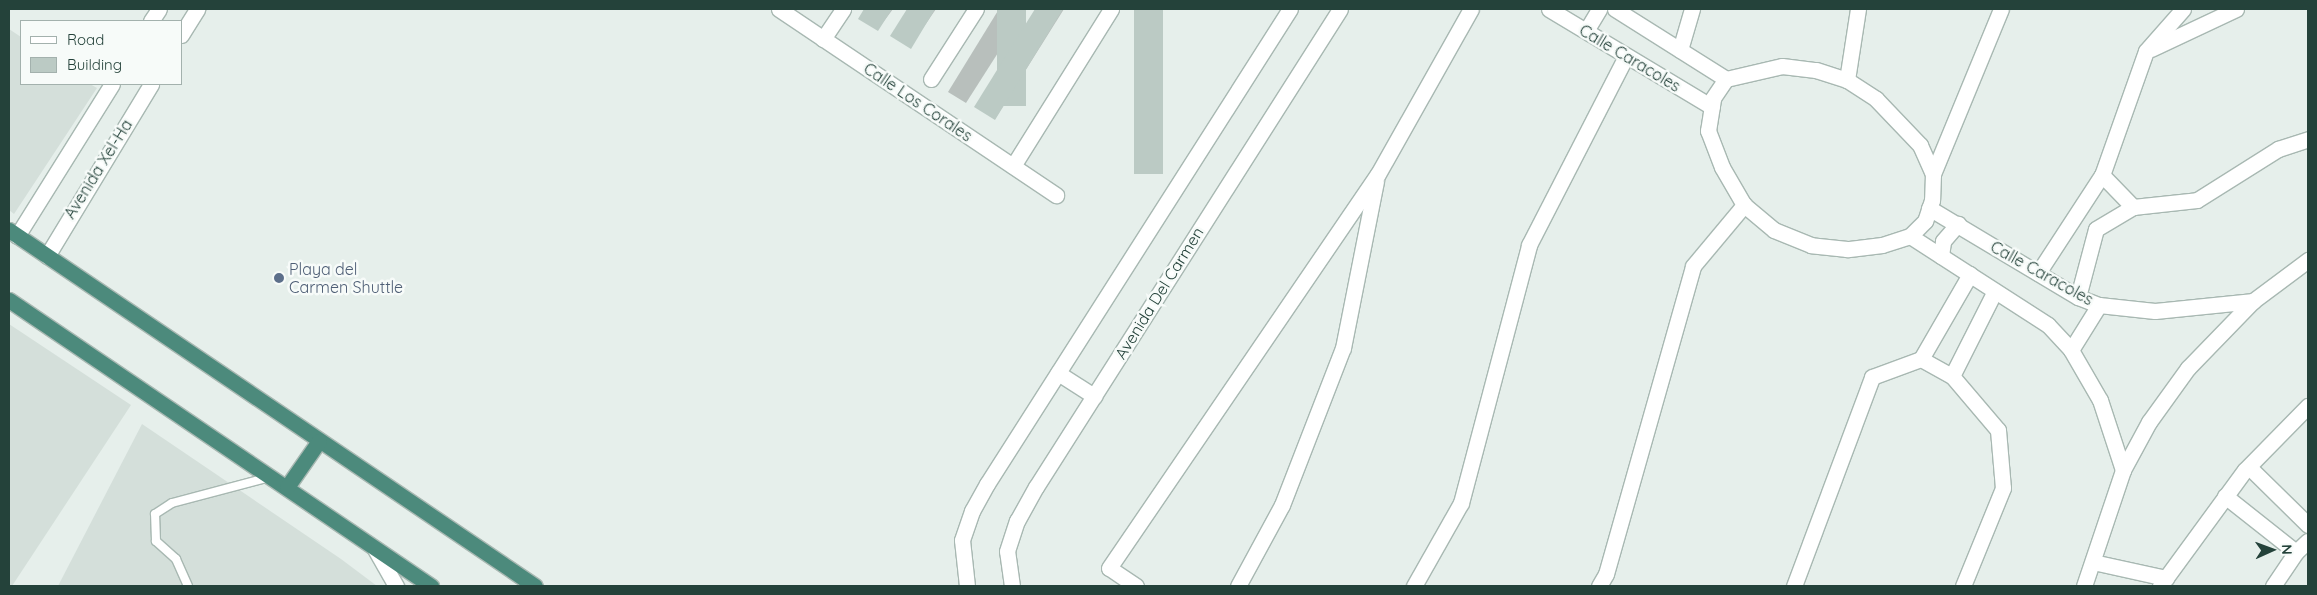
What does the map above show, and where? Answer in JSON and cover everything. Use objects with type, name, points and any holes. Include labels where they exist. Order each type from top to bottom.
[{"type":"highway","points":[[13,233],[535,586]]},
{"type":"highway","points":[[9,300],[431,586]]},
{"type":"highway","points":[[287,487],[319,441]]},
{"type":"street","points":[[152,20],[158,9]]},
{"type":"street","points":[[182,33],[197,9]]},
{"type":"street","name":"Calle Los Corales","points":[[779,9],[1056,195]]},
{"type":"street","points":[[823,38],[843,9]]},
{"type":"street","points":[[931,79],[976,9]]},
{"type":"street","points":[[1012,166],[1111,9]]},
{"type":"street","points":[[967,586],[962,540],[972,511],[1290,9]]},
{"type":"street","name":"Avenida Del Carmen","points":[[1012,586],[1006,551],[1016,521],[1340,9]]},
{"type":"street","points":[[1136,586],[1109,568],[1378,174],[1471,9]]},
{"type":"street","name":"Calle Caracoles","points":[[1548,9],[1712,107]]},
{"type":"street","points":[[1586,31],[1599,9]]},
{"type":"street","name":"Calle Caracoles","points":[[1615,9],[1726,79]]},
{"type":"street","points":[[1680,50],[1692,9]]},
{"type":"street","points":[[1847,80],[1858,9]]},
{"type":"street","points":[[1933,174],[1920,145],[1898,120],[1876,98],[1847,80],[1816,70],[1782,66],[1726,79],[1713,98],[1708,131],[1722,167],[1744,205],[1774,230],[1811,245],[1847,249],[1882,245],[1910,236],[1925,222],[1929,208],[1933,174],[2001,9]]},
{"type":"street","points":[[2038,273],[2102,175],[2146,51],[2183,9]]},
{"type":"street","points":[[2146,51],[2236,9]]},
{"type":"street","points":[[1414,586],[1461,503],[1529,246],[1626,56]]},
{"type":"street","name":"Avenida Xel-Ha","points":[[13,233],[111,85]]},
{"type":"street","name":"Avenida Xel-Ha","points":[[47,256],[150,85]]},
{"type":"street","points":[[2078,296],[2096,229],[2133,207],[2197,200],[2278,149],[2308,139]]},
{"type":"street","points":[[1238,586],[1282,504],[1343,348],[1378,174]]},
{"type":"street","points":[[2102,175],[2133,207]]},
{"type":"street","points":[[1599,586],[1606,574],[1693,266],[1744,205]]},
{"type":"street","name":"Calle Caracoles","points":[[1929,208],[2078,296],[2099,305],[2155,311],[2253,301]]},
{"type":"street","points":[[2075,216],[2096,229]]},
{"type":"street","points":[[1941,256],[1943,241],[1958,224]]},
{"type":"street","points":[[1910,236],[2048,325],[2071,350],[2100,400],[2124,470]]},
{"type":"street","points":[[2084,586],[2124,470],[2149,422],[2188,368],[2253,301],[2308,260]]},
{"type":"street","points":[[1794,586],[1872,377],[1921,359],[1970,274]]},
{"type":"street","points":[[1952,376],[1995,290]]},
{"type":"street","points":[[2071,350],[2099,305]]},
{"type":"street","points":[[1921,359],[1952,376],[1998,430],[2003,488],[1962,586]]},
{"type":"street","points":[[1058,373],[1094,396]]},
{"type":"street","points":[[2093,562],[2163,582],[2225,496],[2308,406]]},
{"type":"street","points":[[2249,468],[2308,525]]},
{"type":"street","points":[[2225,496],[2296,552]]},
{"type":"street","points":[[2273,586],[2296,552],[2308,541]]},
{"type":"street","points":[[375,549],[396,586]]},
{"type":"lane","points":[[188,586],[176,559],[156,540],[155,514],[172,503],[272,477]]},
{"type":"shaded area","points":[[9,29],[20,36],[20,85],[92,85],[97,88],[14,214],[9,210]]},
{"type":"shaded area","points":[[9,324],[131,405],[12,586],[9,586]]},
{"type":"shaded area","points":[[142,424],[341,559],[377,586],[58,586]]},
{"type":"building","points":[[864,9],[892,9],[878,31],[858,19]]},
{"type":"building","points":[[907,9],[935,9],[911,49],[890,36]]},
{"type":"building","points":[[997,9],[1026,9],[1026,106],[997,106]]},
{"type":"building","points":[[1035,9],[1063,9],[995,120],[974,107]]},
{"type":"building","points":[[1134,9],[1163,9],[1163,174],[1134,174]]},
{"type":"place","name":"Playa del Carmen Shuttle","points":[[279,278]]}]
